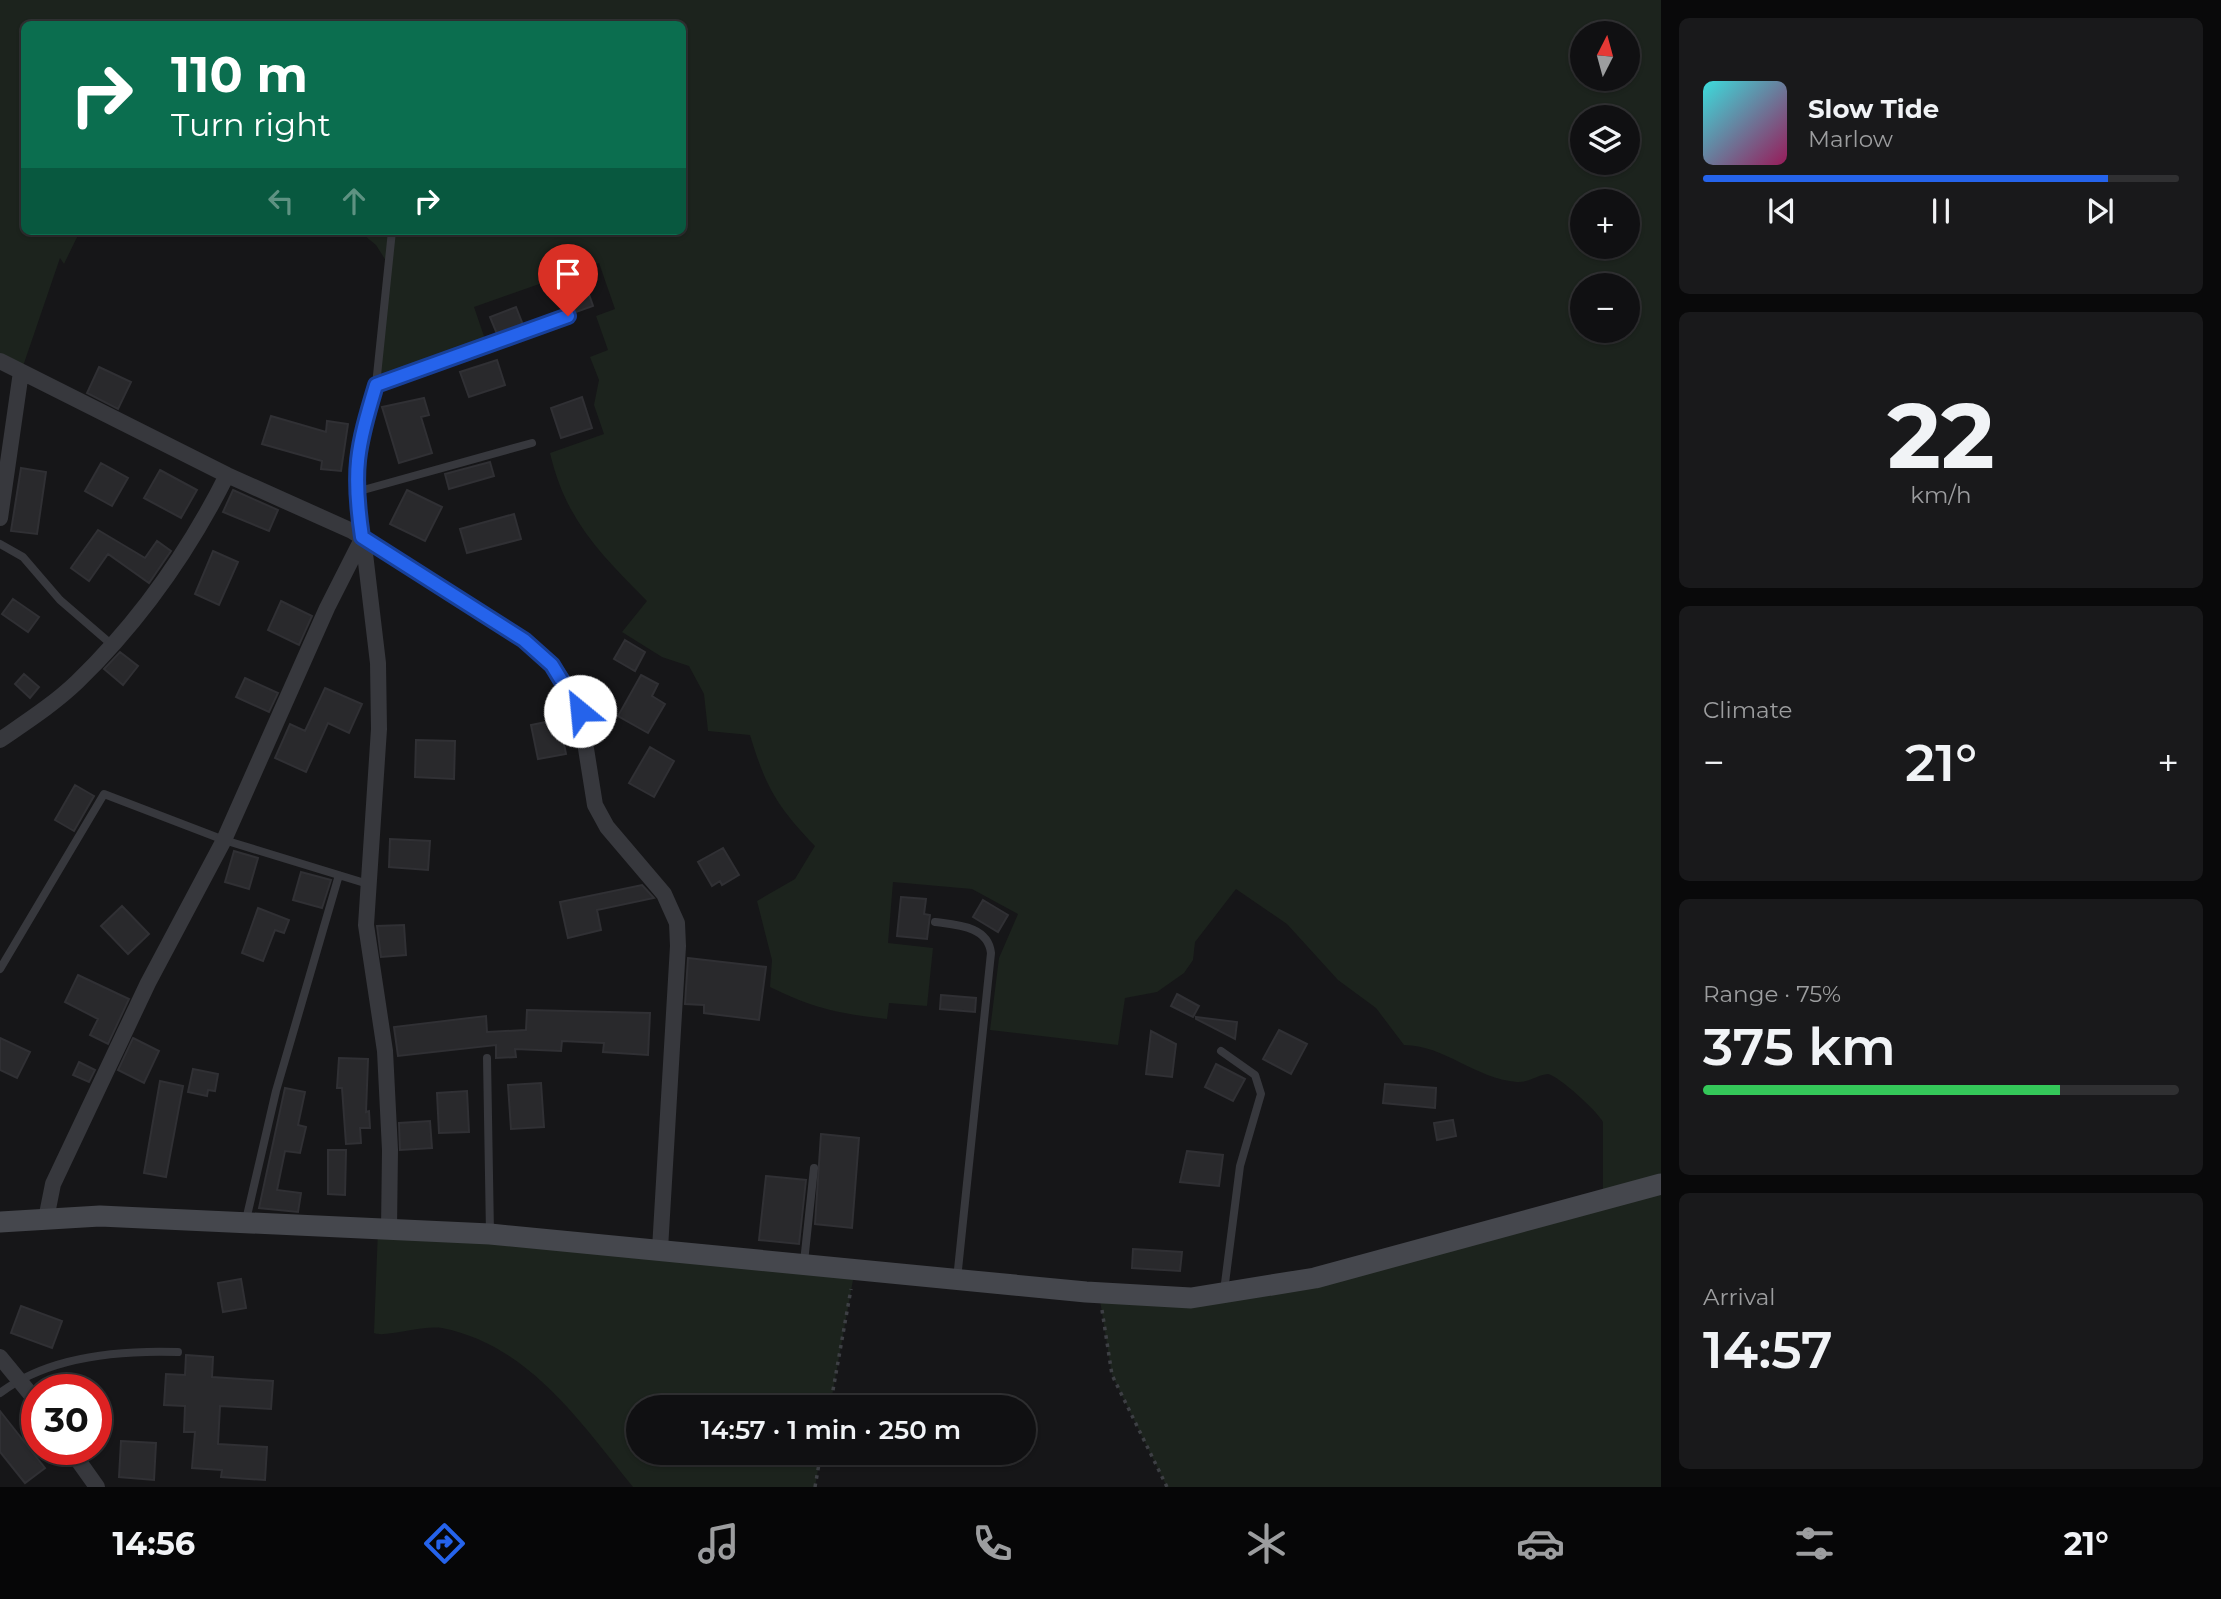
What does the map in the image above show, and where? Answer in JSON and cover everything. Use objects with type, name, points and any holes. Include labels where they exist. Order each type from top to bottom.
[{"type":"street","points":[[0,361],[227,475],[362,537],[524,640],[552,665],[580,711],[595,805],[607,827],[664,894],[677,923],[678,958],[660,1250]]},
{"type":"street","points":[[0,518],[21,372]]},
{"type":"street","points":[[0,740],[77,682],[111,644],[185,550],[227,475]]},
{"type":"street","points":[[46,1219],[53,1184],[136,1008],[224,840],[327,608],[362,537]]},
{"type":"street","points":[[362,537],[376,650],[378,703],[376,795],[366,925],[369,958],[386,1051],[390,1150],[389,1229]]},
{"type":"street","points":[[0,1222],[100,1216],[490,1234],[1151,1298],[1224,1294],[1315,1278],[1653,1186]]},
{"type":"street","points":[[0,1357],[21,1383]]},
{"type":"street","points":[[81,1465],[97,1487]]},
{"type":"lane","points":[[362,537],[356,492],[359,439],[376,385],[393,235]]},
{"type":"lane","points":[[376,385],[568,316]]},
{"type":"lane","points":[[356,492],[532,443]]},
{"type":"lane","points":[[0,544],[23,557],[60,600],[111,644]]},
{"type":"lane","points":[[0,969],[104,794],[224,840],[368,884]]},
{"type":"lane","points":[[246,1223],[276,1091],[339,875]]},
{"type":"lane","points":[[935,922],[960,925],[982,934],[987,939],[991,954],[957,1279]]},
{"type":"lane","points":[[1221,1051],[1255,1075],[1261,1094],[1238,1177],[1224,1294]]},
{"type":"lane","points":[[487,1058],[490,1234]]},
{"type":"lane","points":[[804,1264],[814,1167]]},
{"type":"lane","points":[[0,1393],[18,1379],[47,1368],[106,1353],[178,1352]]},
{"type":"path","points":[[832,1395],[855,1269]]},
{"type":"path","points":[[1099,1293],[1112,1375],[1167,1487]]},
{"type":"path","points":[[815,1487],[819,1465]]},
{"type":"shaded area","points":[[0,0],[1661,0],[1661,1487],[1167,1487],[1112,1375],[1099,1294],[1191,1298],[1603,1200],[1603,1122],[1569,1087],[1548,1074],[1521,1082],[1502,1080],[1433,1050],[1404,1045],[1376,1008],[1338,980],[1287,924],[1236,889],[1195,942],[1193,960],[1184,973],[1157,992],[1125,998],[1118,1045],[990,1030],[999,958],[1018,914],[972,889],[893,882],[888,943],[933,948],[927,1006],[889,1003],[887,1019],[870,1017],[813,1005],[770,987],[772,960],[757,901],[795,879],[815,846],[774,795],[750,735],[708,731],[704,694],[689,666],[662,657],[622,632],[647,601],[600,551],[575,517],[565,498],[550,453],[604,434],[594,405],[599,380],[590,357],[608,350],[596,316],[615,309],[599,263],[474,307],[487,345],[376,385],[388,264],[376,245],[364,235],[686,235],[686,21],[21,21],[21,235],[78,235],[64,264],[60,258],[21,372],[0,361]]},
{"type":"shaded area","points":[[378,1229],[855,1269],[832,1395],[626,1395],[626,1465],[819,1465],[815,1487],[633,1487],[551,1390],[501,1351],[473,1337],[442,1328],[374,1333]]},
{"type":"building","points":[[584,280],[593,306],[576,312],[567,287]]},
{"type":"building","points":[[516,307],[523,325],[497,334],[490,317]]},
{"type":"building","points":[[497,360],[505,385],[469,397],[460,372]]},
{"type":"building","points":[[99,367],[131,382],[118,409],[87,393]]},
{"type":"building","points":[[582,397],[592,428],[561,438],[551,408]]},
{"type":"building","points":[[424,398],[429,415],[421,417],[432,453],[399,463],[382,407]]},
{"type":"building","points":[[271,416],[326,432],[327,421],[348,424],[341,471],[321,469],[322,461],[262,444]]},
{"type":"building","points":[[490,462],[494,476],[449,489],[445,474]]},
{"type":"building","points":[[101,463],[128,478],[112,506],[85,491]]},
{"type":"building","points":[[21,468],[46,472],[37,534],[11,531]]},
{"type":"building","points":[[160,470],[197,490],[181,518],[144,498]]},
{"type":"building","points":[[233,490],[278,510],[269,531],[223,512]]},
{"type":"building","points":[[407,490],[442,507],[425,541],[390,524]]},
{"type":"building","points":[[514,514],[521,539],[467,553],[460,529]]},
{"type":"building","points":[[98,530],[145,558],[157,541],[171,551],[149,583],[108,554],[89,581],[71,568]]},
{"type":"building","points":[[213,551],[238,562],[219,605],[195,594]]},
{"type":"building","points":[[13,599],[39,617],[28,632],[2,614]]},
{"type":"building","points":[[281,601],[312,616],[299,645],[268,630]]},
{"type":"building","points":[[625,640],[645,652],[635,671],[614,659]]},
{"type":"building","points":[[120,652],[138,666],[123,685],[104,669]]},
{"type":"building","points":[[24,674],[39,687],[30,698],[15,684]]},
{"type":"building","points":[[641,675],[658,684],[652,696],[665,704],[648,733],[618,716]]},
{"type":"building","points":[[245,678],[278,693],[269,712],[236,697]]},
{"type":"building","points":[[325,688],[362,704],[349,733],[328,723],[306,772],[275,758],[290,724],[305,731]]},
{"type":"building","points":[[570,717],[573,732],[562,734],[566,754],[538,759],[531,725]]},
{"type":"building","points":[[416,740],[455,741],[454,779],[415,777]]},
{"type":"building","points":[[650,747],[674,761],[654,797],[629,783]]},
{"type":"building","points":[[75,785],[94,796],[74,831],[55,820]]},
{"type":"building","points":[[390,839],[430,841],[428,870],[389,867]]},
{"type":"building","points":[[723,848],[739,875],[722,885],[720,881],[712,886],[698,862]]},
{"type":"building","points":[[234,851],[258,858],[249,889],[225,882]]},
{"type":"building","points":[[301,872],[331,880],[322,908],[293,900]]},
{"type":"building","points":[[642,885],[654,898],[597,910],[601,930],[568,938],[560,902]]},
{"type":"building","points":[[901,897],[926,899],[924,914],[930,915],[927,939],[897,936]]},
{"type":"building","points":[[983,900],[1008,915],[998,932],[973,917]]},
{"type":"building","points":[[122,906],[149,934],[128,954],[101,926]]},
{"type":"building","points":[[258,908],[289,920],[284,933],[275,930],[263,961],[242,953]]},
{"type":"building","points":[[404,925],[406,955],[381,957],[377,926]]},
{"type":"building","points":[[688,958],[766,967],[759,1020],[704,1013],[704,1005],[685,1004]]},
{"type":"building","points":[[78,975],[129,999],[108,1044],[90,1035],[98,1019],[65,1002]]},
{"type":"building","points":[[1177,994],[1199,1006],[1193,1017],[1171,1006]]},
{"type":"building","points":[[941,995],[976,998],[975,1012],[940,1009]]},
{"type":"building","points":[[527,1010],[650,1013],[648,1055],[603,1052],[604,1043],[562,1041],[561,1051],[515,1049],[516,1057],[496,1058],[496,1045],[398,1056],[394,1027],[486,1016],[487,1032],[526,1030]]},
{"type":"building","points":[[1196,1019],[1237,1022],[1235,1039]]},
{"type":"building","points":[[1279,1030],[1307,1044],[1291,1074],[1263,1059]]},
{"type":"building","points":[[1151,1031],[1176,1044],[1172,1077],[1146,1074]]},
{"type":"building","points":[[0,1038],[30,1052],[17,1078],[0,1070]]},
{"type":"building","points":[[133,1038],[159,1051],[144,1083],[118,1070]]},
{"type":"building","points":[[339,1058],[368,1059],[366,1112],[369,1111],[370,1128],[360,1128],[361,1143],[346,1144],[342,1088],[337,1088]]},
{"type":"building","points":[[79,1062],[95,1070],[89,1082],[73,1075]]},
{"type":"building","points":[[1216,1064],[1245,1079],[1233,1101],[1205,1087]]},
{"type":"building","points":[[193,1069],[218,1074],[215,1091],[208,1090],[207,1096],[188,1092]]},
{"type":"building","points":[[160,1081],[183,1086],[166,1177],[144,1173]]},
{"type":"building","points":[[541,1083],[544,1127],[511,1129],[508,1085]]},
{"type":"building","points":[[1385,1084],[1436,1088],[1435,1108],[1383,1103]]},
{"type":"building","points":[[285,1088],[305,1092],[298,1125],[306,1127],[300,1153],[285,1151],[277,1190],[301,1193],[298,1212],[259,1208]]},
{"type":"building","points":[[467,1091],[469,1132],[439,1133],[437,1093]]},
{"type":"building","points":[[1453,1120],[1456,1136],[1437,1140],[1434,1123]]},
{"type":"building","points":[[430,1121],[432,1148],[400,1150],[399,1123]]},
{"type":"building","points":[[821,1134],[859,1138],[852,1228],[815,1224]]},
{"type":"building","points":[[328,1150],[346,1150],[345,1195],[328,1194]]},
{"type":"building","points":[[1187,1151],[1223,1155],[1219,1186],[1180,1182]]},
{"type":"building","points":[[766,1176],[806,1180],[799,1244],[759,1240]]},
{"type":"building","points":[[1133,1249],[1182,1252],[1180,1271],[1132,1268]]},
{"type":"building","points":[[241,1279],[246,1308],[223,1312],[218,1283]]},
{"type":"building","points":[[21,1306],[62,1321],[52,1348],[11,1333]]},
{"type":"building","points":[[186,1355],[213,1357],[212,1377],[273,1381],[271,1409],[220,1406],[218,1444],[267,1447],[265,1480],[221,1477],[222,1470],[192,1468],[195,1432],[184,1432],[185,1406],[164,1405],[166,1374],[185,1375]]},
{"type":"building","points":[[0,1411],[21,1438],[21,1465],[43,1465],[45,1468],[25,1483],[0,1452]]},
{"type":"building","points":[[121,1441],[156,1443],[154,1480],[119,1477]]},
{"type":"route","points":[[568,316],[376,385],[361,431],[355,470],[362,537],[524,640],[552,665],[580,711]]}]
